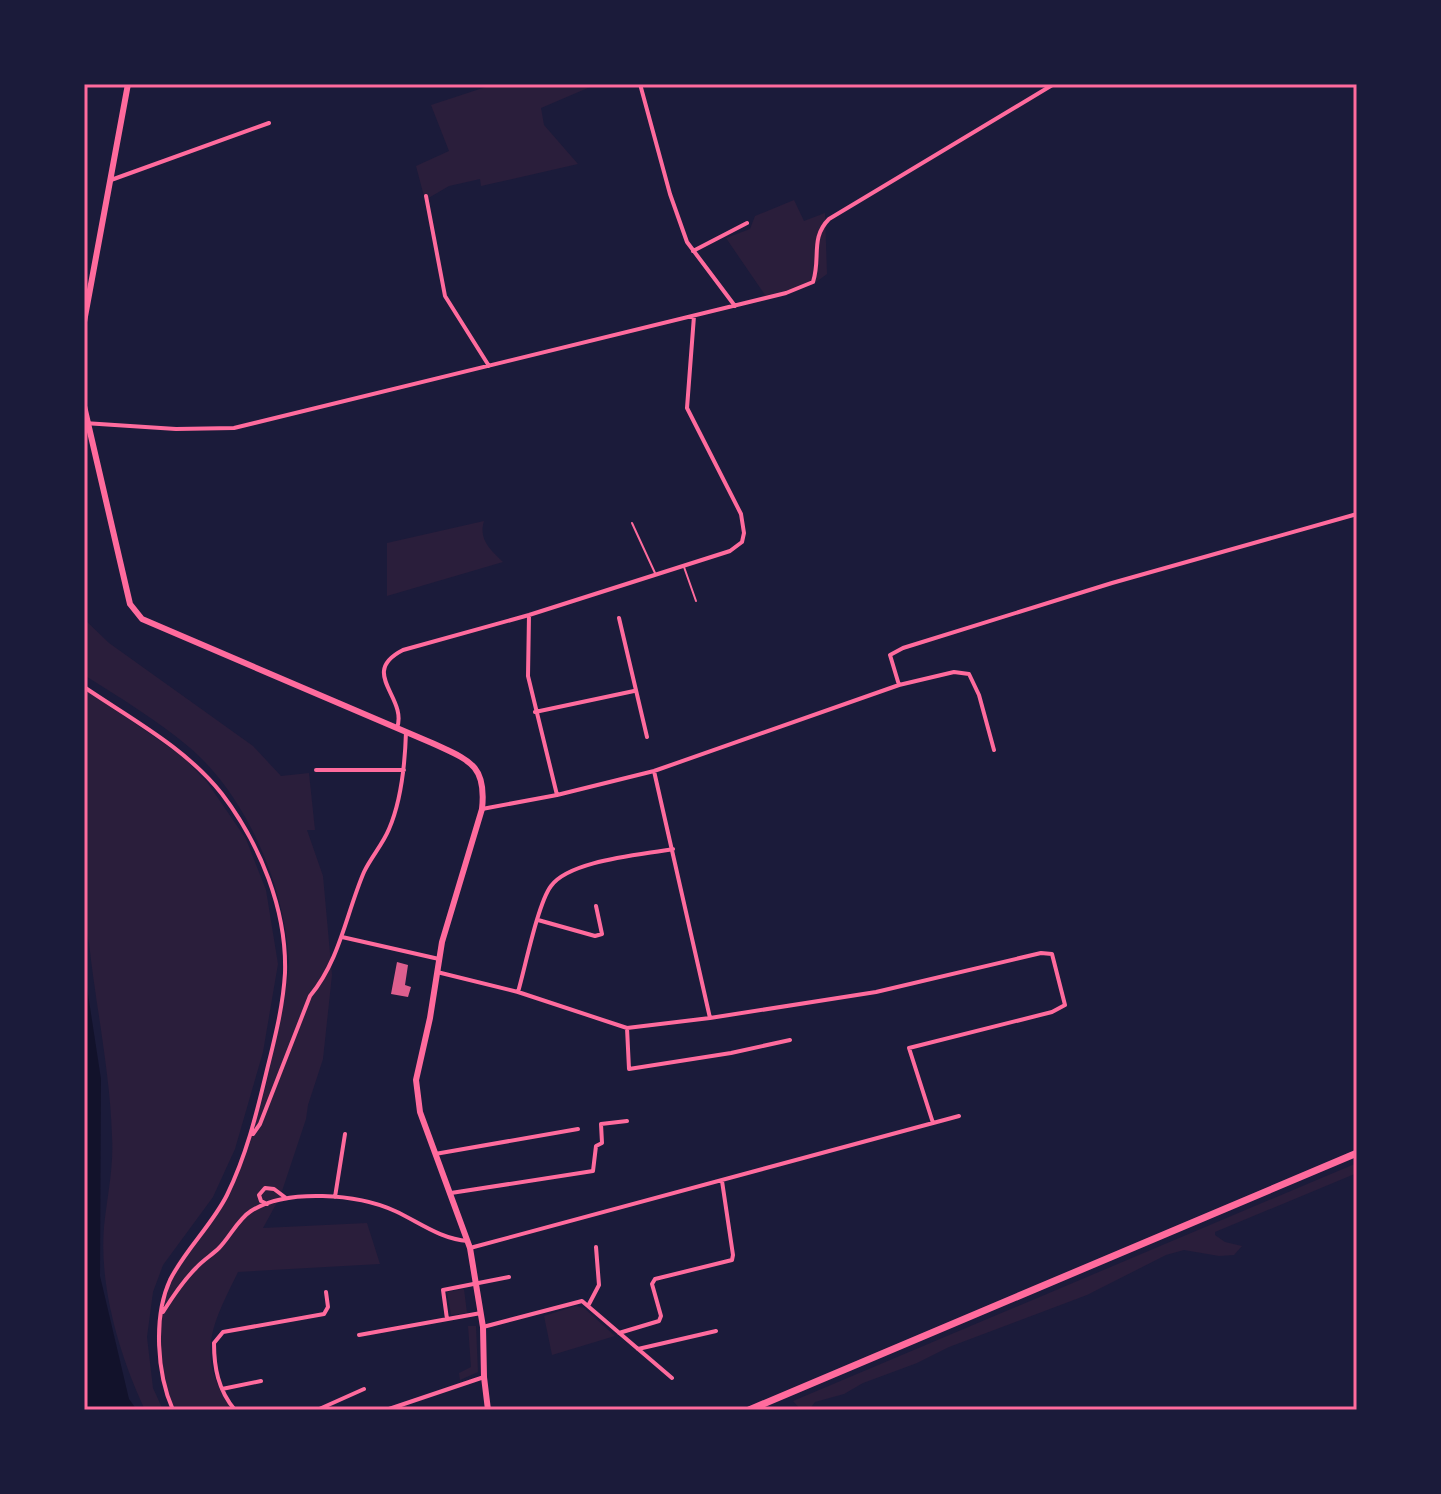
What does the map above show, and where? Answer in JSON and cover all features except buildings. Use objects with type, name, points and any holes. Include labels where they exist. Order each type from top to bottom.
[{"type":"main road","points":[[749,1410],[1357,1153]]},
{"type":"street","points":[[84,322],[128,84]]},
{"type":"street","points":[[640,84],[670,194],[687,242],[735,306]]},
{"type":"street","points":[[86,423],[176,429],[234,428],[786,293],[813,282],[818,265],[819,229],[829,219],[1054,84]]},
{"type":"street","points":[[111,180],[269,123]]},
{"type":"street","points":[[426,196],[445,296],[489,366]]},
{"type":"street","points":[[693,251],[747,223]]},
{"type":"street","points":[[397,728],[399,714],[384,669],[389,657],[403,650],[529,615],[730,551],[742,542],[741,514],[687,408],[694,316]]},
{"type":"street","points":[[84,406],[130,604],[142,619],[406,732],[473,765],[482,780],[482,809],[439,959],[416,1080],[420,1112],[469,1245],[478,1285],[488,1410]]},
{"type":"street","points":[[899,685],[890,655],[903,648],[1112,583],[1357,514]]},
{"type":"street","points":[[529,615],[528,676],[557,795]]},
{"type":"street","points":[[619,618],[647,737]]},
{"type":"street","points":[[482,809],[557,795],[654,771],[899,685],[954,672],[969,674],[979,695],[994,750]]},
{"type":"street","points":[[84,687],[180,753],[221,793],[249,835],[278,909],[285,971],[278,1025],[251,1136],[226,1197],[170,1279],[162,1314],[160,1356],[167,1397],[173,1410]]},
{"type":"street","points":[[535,712],[635,690]]},
{"type":"street","points":[[251,1136],[260,1124],[310,996],[321,982],[342,937],[364,871],[389,829],[404,770],[406,732]]},
{"type":"street","points":[[316,770],[404,770]]},
{"type":"street","points":[[654,771],[710,1018]]},
{"type":"street","points":[[518,992],[547,892],[557,879],[568,872],[673,849]]},
{"type":"street","points":[[538,920],[595,936],[602,934],[596,906]]},
{"type":"street","points":[[342,937],[439,959]]},
{"type":"street","points":[[437,972],[518,992],[627,1028],[876,992],[1041,953],[1052,954],[1065,1005],[1052,1012],[909,1048],[933,1123]]},
{"type":"street","points":[[627,1028],[629,1069],[790,1040]]},
{"type":"street","points":[[162,1314],[196,1267],[219,1248],[250,1211],[267,1204],[288,1199],[335,1197],[363,1200],[469,1245],[959,1116]]},
{"type":"street","points":[[449,1193],[593,1171],[596,1146],[602,1143],[601,1124],[627,1121]]},
{"type":"street","points":[[434,1154],[578,1129]]},
{"type":"street","points":[[335,1197],[345,1134]]},
{"type":"street","points":[[619,1333],[659,1321],[661,1316],[652,1284],[655,1279],[732,1260],[722,1180]]},
{"type":"street","points":[[267,1204],[261,1201],[259,1195],[265,1188],[274,1189],[288,1199]]},
{"type":"street","points":[[588,1306],[599,1285],[596,1247]]},
{"type":"street","points":[[447,1319],[443,1290],[509,1277]]},
{"type":"street","points":[[235,1410],[222,1389],[214,1367],[214,1343],[223,1332],[324,1314],[328,1307],[326,1292]]},
{"type":"street","points":[[483,1327],[582,1301],[672,1378]]},
{"type":"street","points":[[359,1335],[481,1313]]},
{"type":"street","points":[[638,1349],[716,1331]]},
{"type":"street","points":[[386,1410],[484,1377]]},
{"type":"street","points":[[222,1389],[261,1381]]},
{"type":"street","points":[[317,1410],[364,1389]]},
{"type":"lane","points":[[632,523],[656,574]]},
{"type":"lane","points":[[683,566],[696,601]]},
{"type":"shaded area","points":[[495,84],[597,84],[541,108],[544,125],[578,164],[481,186],[480,179],[449,186],[425,200],[416,166],[449,151],[431,105]]},
{"type":"shaded area","points":[[794,200],[804,221],[825,213],[827,274],[812,285],[760,297],[765,295],[726,238],[750,229],[755,216]]},
{"type":"shaded area","points":[[484,521],[484,539],[503,562],[387,596],[387,543]]},
{"type":"shaded area","points":[[84,619],[109,643],[253,746],[281,776],[309,773],[315,830],[307,830],[323,876],[332,975],[323,1059],[280,1197],[263,1228],[367,1223],[380,1264],[238,1272],[221,1308],[211,1341],[214,1374],[233,1410],[175,1410],[160,1359],[161,1303],[173,1269],[223,1201],[253,1132],[287,980],[286,933],[271,874],[245,817],[229,791],[210,767],[177,737],[84,675]]},
{"type":"shaded area","points":[[84,688],[182,756],[207,782],[246,839],[266,890],[278,964],[263,1052],[235,1149],[213,1197],[163,1265],[153,1292],[147,1337],[153,1388],[163,1410],[145,1410],[136,1389],[113,1321],[105,1274],[104,1227],[112,1136],[106,1064],[84,922]]},
{"type":"shaded area","points":[[84,968],[101,1079],[100,1276],[129,1399],[137,1410],[84,1410]]},
{"type":"shaded area","points":[[1357,1163],[1357,1173],[1215,1232],[1225,1242],[1242,1246],[1234,1255],[1219,1256],[1184,1250],[1166,1255],[1087,1295],[949,1347],[844,1394],[815,1402],[809,1410],[801,1410],[793,1401]]},
{"type":"shaded area","points":[[464,1289],[467,1313],[451,1315],[447,1292]]},
{"type":"shaded area","points":[[575,1306],[584,1308],[615,1336],[552,1355],[544,1316]]},
{"type":"shaded area","points":[[468,1326],[476,1326],[478,1372],[460,1380],[459,1373],[471,1367]]}]
